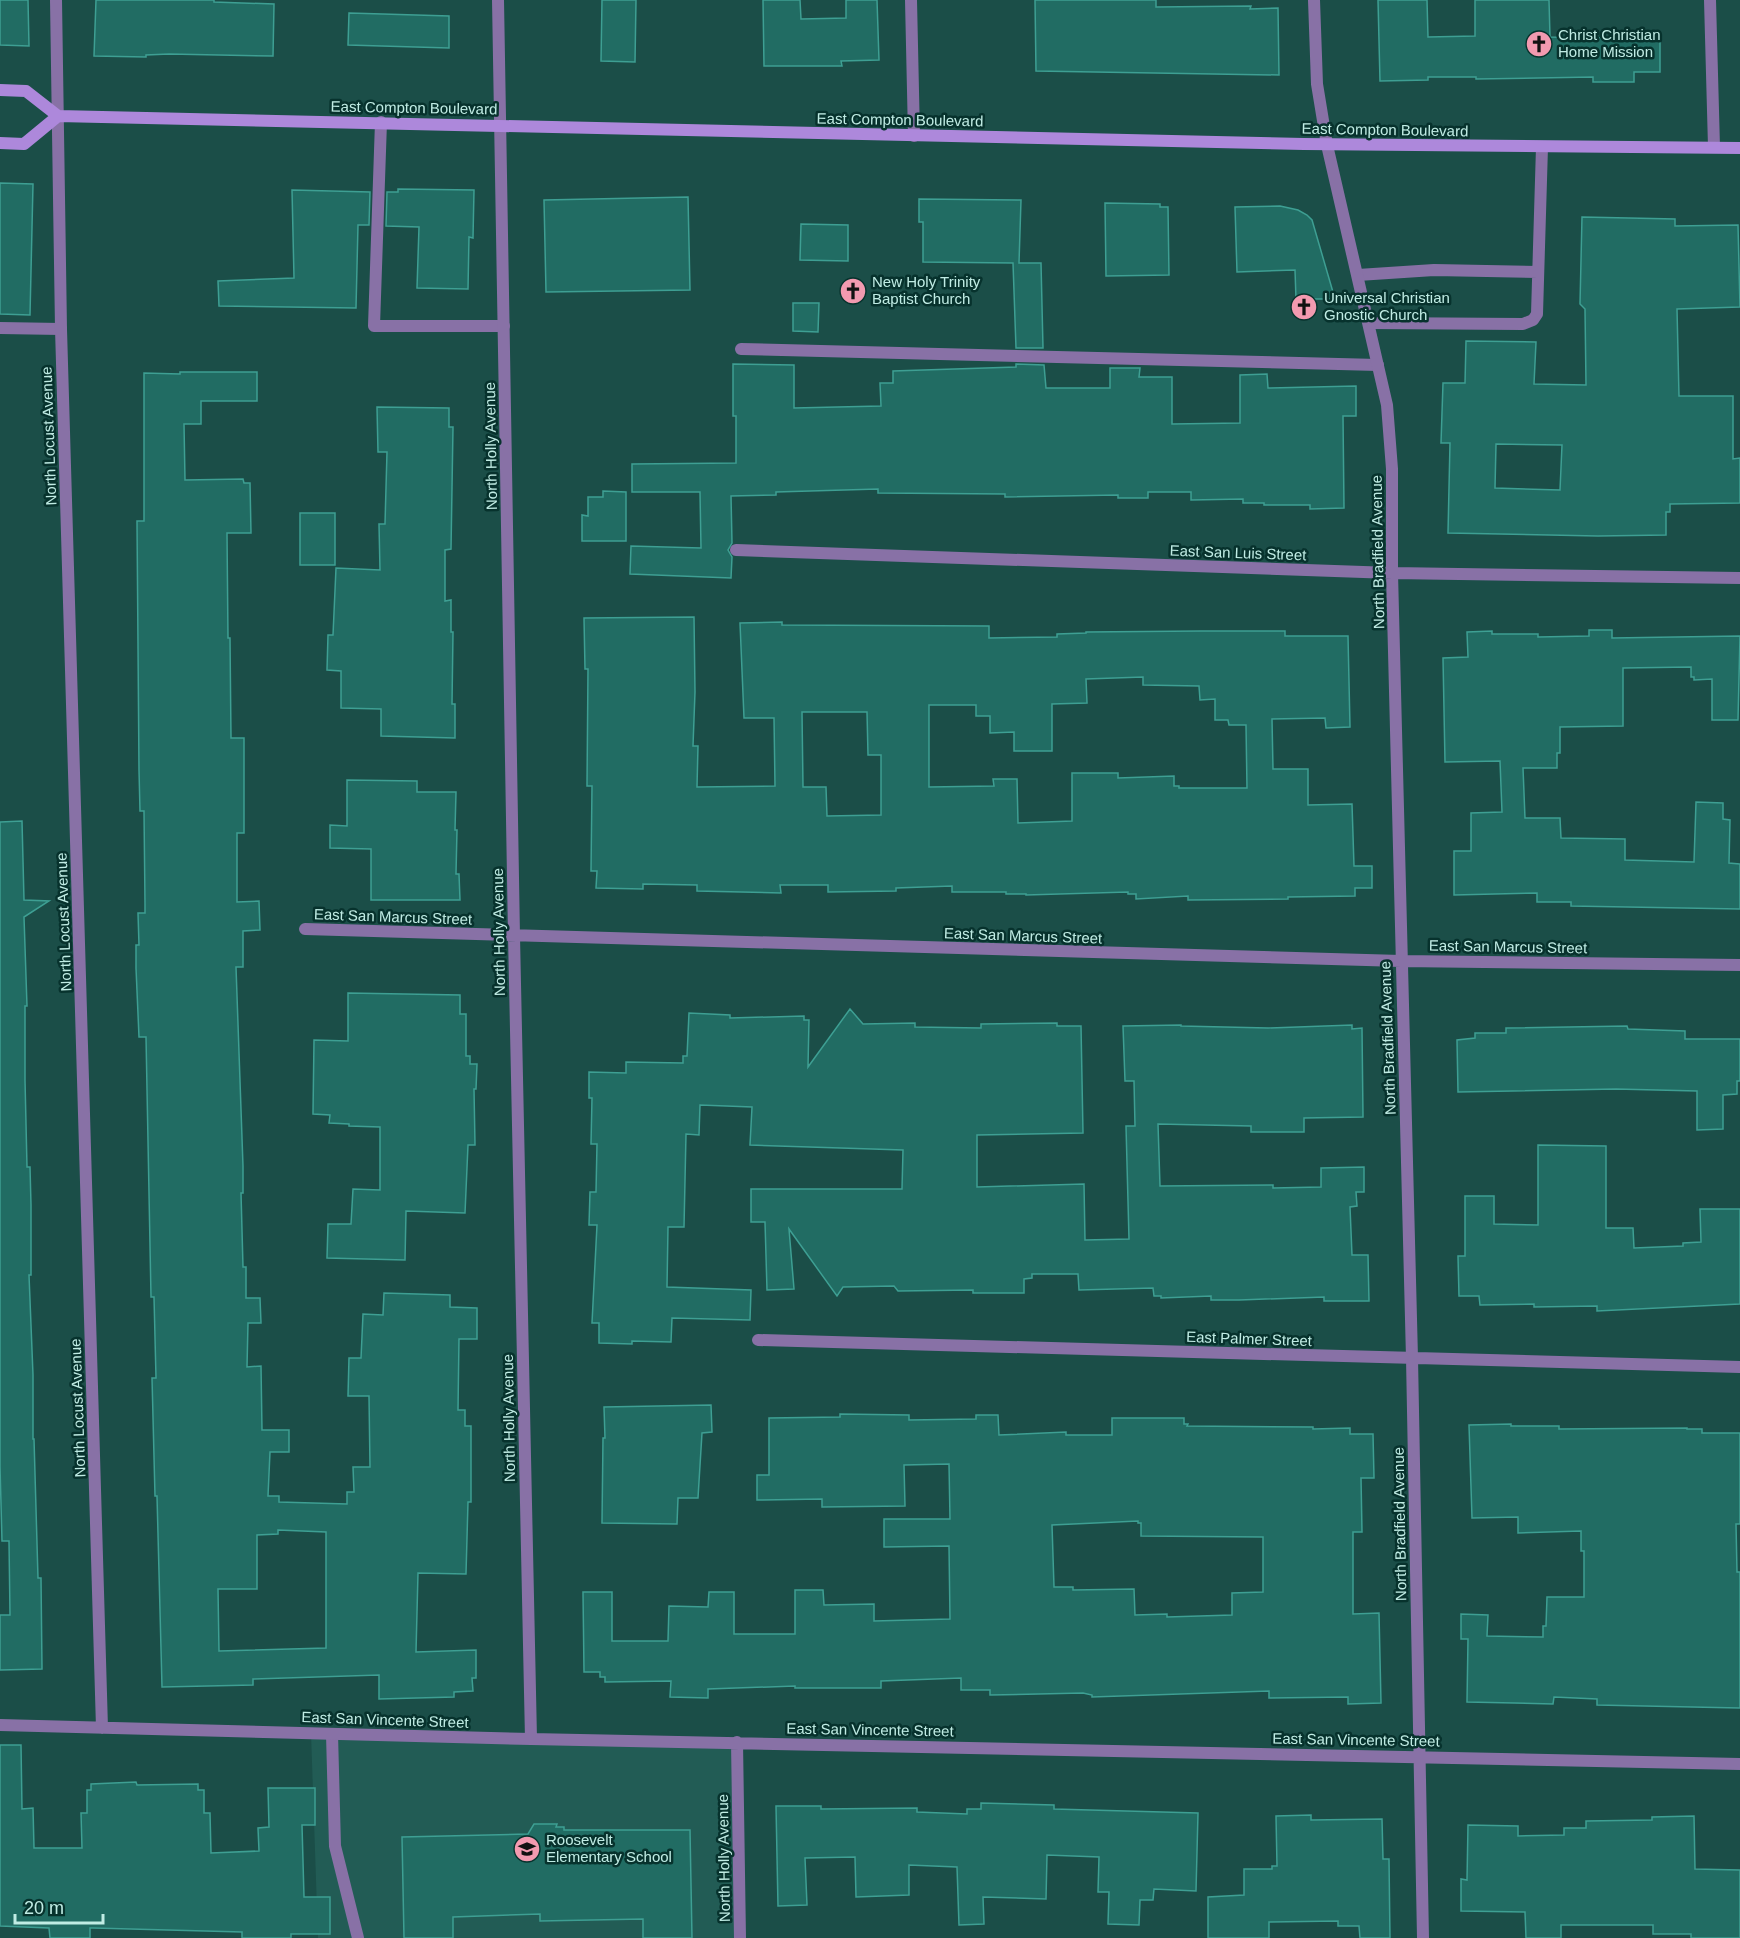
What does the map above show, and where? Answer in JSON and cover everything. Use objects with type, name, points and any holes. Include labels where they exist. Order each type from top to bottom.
[{"type":"main road","points":[[0,90],[26,91],[58,116],[24,144],[0,143]]},
{"type":"main road","name":"East Compton Boulevard","points":[[58,116],[1327,145],[1740,148]]},
{"type":"street","name":"North Locust Avenue","points":[[56,0],[61,328],[102,1728]]},
{"type":"street","name":"North Holly Avenue","points":[[498,0],[531,1739]]},
{"type":"street","points":[[911,0],[914,136]]},
{"type":"street","name":"North Bradfield Avenue","points":[[1314,0],[1317,84],[1327,145],[1387,405],[1392,469],[1392,573],[1412,1358],[1423,1938]]},
{"type":"street","points":[[1710,0],[1714,147]]},
{"type":"street","points":[[381,122],[374,326],[504,326]]},
{"type":"street","points":[[1369,322],[1523,324],[1533,320],[1536,314],[1542,147]]},
{"type":"street","points":[[1358,275],[1434,270],[1538,272]]},
{"type":"street","points":[[0,328],[61,328]]},
{"type":"street","points":[[741,349],[1378,365]]},
{"type":"street","name":"East San Luis Street","points":[[736,550],[1392,573],[1740,578]]},
{"type":"street","name":"East San Marcus Street","points":[[305,929],[1401,961],[1740,965]]},
{"type":"street","name":"East Palmer Street","points":[[758,1340],[1740,1367]]},
{"type":"street","name":"East San Vincente Street","points":[[0,1725],[531,1739],[1740,1764]]},
{"type":"street","points":[[332,1734],[335,1846],[358,1938]]},
{"type":"street","name":"North Holly Avenue","points":[[737,1742],[740,1938]]},
{"type":"shaded area","name":"Roosevelt Elementary School","points":[[311,1733],[737,1742],[740,1938],[318,1938]]},
{"type":"building","points":[[0,0],[28,0],[29,46],[0,45]]},
{"type":"building","points":[[96,0],[214,0],[214,2],[274,4],[273,56],[169,54],[146,55],[146,57],[94,56]]},
{"type":"building","points":[[602,0],[636,0],[635,62],[601,61]]},
{"type":"building","points":[[763,0],[800,0],[801,19],[846,18],[846,0],[877,0],[879,60],[841,61],[842,66],[764,66]]},
{"type":"building","points":[[1035,0],[1156,0],[1156,7],[1278,8],[1279,75],[1036,71]]},
{"type":"building","points":[[1378,0],[1427,0],[1428,37],[1475,36],[1475,0],[1549,0],[1550,37],[1660,39],[1660,72],[1634,72],[1634,82],[1593,82],[1593,77],[1476,79],[1476,77],[1428,77],[1428,80],[1380,81]]},
{"type":"building","points":[[349,13],[449,16],[449,48],[348,45]]},
{"type":"building","points":[[0,183],[33,184],[30,315],[0,314]]},
{"type":"building","points":[[398,189],[474,190],[473,238],[469,237],[468,289],[417,288],[419,227],[386,226],[387,192],[398,192]]},
{"type":"building","points":[[292,190],[370,192],[369,225],[358,225],[356,308],[219,306],[218,281],[294,278]]},
{"type":"building","points":[[688,197],[690,290],[546,292],[544,200]]},
{"type":"building","points":[[919,199],[1021,200],[1019,263],[1041,263],[1043,348],[1016,348],[1013,263],[923,262],[923,222],[919,222]]},
{"type":"building","points":[[1105,203],[1160,204],[1160,207],[1168,207],[1169,275],[1106,276]]},
{"type":"building","points":[[1280,206],[1298,210],[1312,220],[1335,299],[1296,299],[1295,270],[1237,272],[1235,207]]},
{"type":"building","points":[[1582,217],[1675,219],[1675,226],[1738,225],[1740,307],[1677,309],[1679,396],[1733,396],[1733,459],[1740,458],[1740,503],[1670,504],[1670,512],[1666,512],[1666,535],[1448,533],[1450,443],[1441,443],[1443,383],[1465,383],[1466,341],[1536,342],[1534,384],[1586,385],[1585,309],[1580,304]],"holes":[[[1496,444],[1562,445],[1560,490],[1495,488]]]},
{"type":"building","points":[[801,224],[848,225],[848,261],[800,260]]},
{"type":"building","points":[[793,303],[819,303],[818,332],[793,331]]},
{"type":"building","points":[[733,364],[794,365],[794,408],[881,406],[880,383],[893,383],[893,371],[1016,367],[1016,364],[1044,365],[1046,388],[1110,388],[1110,368],[1140,368],[1139,377],[1172,377],[1172,424],[1240,423],[1240,375],[1267,374],[1268,388],[1356,386],[1356,416],[1343,416],[1344,508],[1310,509],[1310,505],[1264,505],[1264,503],[1243,503],[1243,499],[1191,500],[1191,492],[1148,492],[1148,498],[1118,498],[1118,495],[1005,497],[1005,494],[878,493],[878,489],[776,492],[776,495],[731,496],[732,543],[728,550],[732,557],[731,578],[630,574],[631,546],[701,548],[700,492],[632,492],[632,464],[736,463]]},
{"type":"building","points":[[180,372],[257,372],[257,401],[201,401],[201,424],[184,424],[185,480],[243,479],[244,483],[250,483],[251,533],[227,533],[228,638],[230,638],[231,738],[244,738],[244,833],[237,833],[237,902],[259,901],[260,930],[243,931],[243,967],[236,967],[243,1166],[243,1193],[241,1193],[243,1267],[246,1267],[246,1298],[260,1298],[261,1323],[248,1323],[247,1367],[261,1366],[262,1430],[289,1430],[289,1452],[270,1452],[268,1496],[279,1496],[279,1502],[347,1504],[347,1492],[354,1492],[353,1467],[370,1467],[369,1396],[348,1396],[349,1358],[361,1358],[363,1314],[383,1315],[384,1293],[450,1295],[450,1307],[477,1308],[477,1339],[459,1339],[458,1410],[465,1410],[465,1426],[471,1426],[471,1502],[468,1502],[466,1574],[418,1573],[416,1652],[476,1650],[476,1678],[472,1678],[473,1691],[454,1692],[454,1697],[379,1699],[379,1675],[253,1679],[253,1685],[162,1687],[152,1378],[156,1378],[154,1297],[151,1297],[146,1037],[139,1037],[136,968],[136,945],[139,945],[138,913],[145,913],[144,811],[140,811],[139,770],[137,521],[144,521],[144,373],[180,374]],"holes":[[[278,1530],[326,1532],[326,1648],[219,1651],[218,1589],[257,1589],[257,1535],[278,1534]]]},
{"type":"building","points":[[377,407],[449,408],[449,427],[453,427],[451,549],[445,550],[445,601],[451,600],[452,704],[455,704],[455,738],[381,736],[381,709],[341,708],[341,671],[327,670],[328,635],[333,635],[336,568],[380,570],[379,524],[385,524],[387,452],[378,452]]},
{"type":"building","points":[[603,491],[626,492],[626,541],[582,541],[582,515],[588,516],[588,497],[603,497]]},
{"type":"building","points":[[300,513],[335,513],[335,565],[300,565]]},
{"type":"building","points":[[694,617],[693,746],[698,746],[697,787],[775,786],[774,718],[744,718],[740,623],[989,626],[989,638],[1057,637],[1057,634],[1086,632],[1201,631],[1285,631],[1285,636],[1348,636],[1350,727],[1326,728],[1325,718],[1272,719],[1273,769],[1308,769],[1308,805],[1352,804],[1354,866],[1372,866],[1372,888],[1355,888],[1355,896],[1188,900],[1188,896],[1136,899],[1136,894],[1128,894],[1128,892],[1026,895],[1006,894],[1006,892],[952,892],[952,886],[896,888],[896,891],[828,892],[828,885],[780,885],[781,893],[697,891],[697,885],[643,884],[643,889],[596,888],[597,871],[591,871],[592,786],[587,786],[588,669],[585,669],[584,618]],"holes":[[[1143,677],[1143,685],[1199,686],[1200,700],[1215,699],[1215,720],[1228,720],[1229,725],[1246,725],[1247,788],[1179,788],[1179,786],[1174,786],[1174,776],[1118,778],[1118,773],[1072,773],[1072,821],[1018,823],[1017,779],[993,779],[994,786],[929,787],[929,705],[976,705],[976,716],[990,716],[990,733],[1014,732],[1014,751],[1052,751],[1052,704],[1087,703],[1086,679]],[[802,712],[867,712],[868,755],[881,755],[881,815],[827,816],[826,787],[803,787]]]},
{"type":"building","points":[[1589,630],[1612,630],[1612,638],[1740,636],[1738,720],[1712,720],[1712,679],[1694,680],[1694,677],[1691,677],[1691,667],[1623,668],[1623,726],[1560,727],[1560,753],[1557,753],[1557,768],[1523,768],[1525,818],[1560,818],[1561,838],[1625,839],[1625,860],[1694,862],[1696,802],[1723,803],[1723,819],[1730,820],[1729,863],[1740,864],[1740,909],[1571,906],[1571,902],[1537,902],[1537,893],[1454,895],[1454,851],[1471,851],[1471,813],[1502,812],[1500,761],[1445,762],[1443,658],[1468,657],[1467,632],[1538,634],[1538,637],[1589,636]]},
{"type":"building","points":[[347,780],[417,781],[417,792],[456,792],[456,874],[459,874],[460,900],[371,900],[371,849],[330,848],[330,825],[347,826]]},
{"type":"building","points":[[22,821],[24,900],[49,901],[24,917],[27,1006],[25,1006],[27,1167],[30,1167],[31,1205],[31,1275],[29,1275],[38,1578],[41,1578],[42,1669],[0,1670],[0,1615],[10,1615],[9,1541],[2,1541],[0,1466],[0,822]]},
{"type":"building","points":[[348,993],[460,995],[460,1014],[466,1014],[466,1056],[470,1056],[470,1064],[477,1064],[476,1089],[474,1089],[475,1145],[468,1145],[465,1213],[406,1211],[405,1260],[327,1258],[328,1224],[351,1224],[353,1189],[380,1190],[380,1127],[329,1123],[330,1115],[313,1114],[314,1040],[348,1041]]},
{"type":"building","points":[[850,1009],[863,1024],[915,1023],[915,1027],[981,1028],[981,1024],[1057,1023],[1057,1026],[1081,1026],[1083,1133],[977,1135],[977,1187],[1084,1184],[1085,1240],[1129,1239],[1126,1126],[1135,1126],[1134,1081],[1125,1081],[1123,1026],[1268,1028],[1352,1025],[1352,1029],[1362,1028],[1363,1117],[1304,1118],[1304,1132],[1251,1132],[1251,1126],[1158,1124],[1160,1186],[1321,1187],[1321,1168],[1364,1167],[1364,1192],[1356,1192],[1357,1206],[1350,1207],[1352,1255],[1368,1255],[1369,1301],[1324,1301],[1324,1297],[1239,1300],[1211,1300],[1211,1296],[1161,1298],[1161,1296],[1154,1296],[1153,1288],[1079,1290],[1078,1274],[1032,1274],[1032,1278],[1024,1279],[1024,1293],[973,1293],[973,1290],[898,1291],[894,1286],[843,1287],[837,1296],[789,1229],[794,1289],[767,1290],[765,1222],[751,1222],[751,1189],[902,1189],[903,1150],[750,1145],[752,1107],[700,1105],[699,1135],[686,1134],[684,1227],[668,1227],[667,1287],[751,1290],[750,1320],[672,1318],[671,1342],[599,1343],[599,1323],[592,1323],[597,1225],[589,1225],[590,1192],[596,1192],[597,1144],[591,1144],[592,1098],[589,1098],[589,1072],[626,1073],[626,1062],[683,1063],[683,1056],[687,1056],[689,1013],[730,1015],[730,1018],[804,1016],[804,1020],[809,1020],[808,1067]]},
{"type":"building","points":[[1627,1026],[1628,1029],[1685,1031],[1685,1039],[1740,1039],[1740,1081],[1737,1081],[1737,1094],[1723,1095],[1723,1129],[1697,1130],[1697,1091],[1616,1089],[1458,1092],[1457,1040],[1475,1038],[1475,1033],[1506,1033],[1506,1028]]},
{"type":"building","points":[[1538,1145],[1606,1146],[1606,1228],[1633,1228],[1634,1248],[1683,1246],[1683,1243],[1701,1242],[1700,1209],[1740,1209],[1740,1304],[1597,1311],[1597,1306],[1480,1305],[1479,1296],[1459,1296],[1458,1256],[1465,1256],[1465,1196],[1494,1196],[1494,1224],[1538,1225]]},
{"type":"building","points":[[711,1405],[712,1432],[702,1433],[698,1498],[678,1498],[677,1524],[602,1523],[604,1407]]},
{"type":"building","points":[[840,1414],[909,1415],[909,1420],[976,1419],[976,1415],[998,1415],[999,1435],[1066,1432],[1066,1435],[1112,1435],[1112,1418],[1184,1418],[1184,1424],[1188,1424],[1187,1426],[1350,1428],[1350,1434],[1373,1434],[1374,1478],[1361,1478],[1362,1532],[1353,1532],[1353,1614],[1379,1613],[1381,1703],[1348,1704],[1348,1697],[1269,1698],[1269,1691],[1092,1697],[1092,1695],[1083,1693],[990,1695],[990,1690],[961,1690],[961,1678],[881,1681],[881,1688],[795,1688],[795,1686],[708,1689],[708,1698],[670,1697],[671,1681],[605,1682],[605,1677],[600,1677],[600,1672],[584,1672],[583,1592],[612,1592],[612,1641],[668,1641],[669,1606],[708,1607],[709,1592],[734,1592],[734,1634],[795,1634],[795,1590],[823,1590],[824,1605],[874,1604],[874,1621],[950,1619],[949,1546],[884,1547],[884,1519],[950,1519],[949,1464],[904,1465],[905,1506],[822,1507],[822,1499],[757,1500],[757,1475],[769,1475],[769,1418],[840,1417]],"holes":[[[1138,1521],[1141,1523],[1141,1536],[1263,1537],[1263,1592],[1232,1593],[1232,1615],[1167,1617],[1167,1614],[1135,1615],[1134,1589],[1073,1590],[1073,1587],[1054,1587],[1052,1525]]]},
{"type":"building","points":[[1511,1424],[1511,1426],[1559,1426],[1559,1429],[1687,1428],[1702,1429],[1702,1433],[1740,1433],[1740,1524],[1736,1524],[1737,1572],[1740,1572],[1740,1708],[1597,1705],[1597,1699],[1554,1697],[1553,1704],[1467,1702],[1468,1639],[1461,1639],[1461,1614],[1488,1615],[1487,1636],[1543,1637],[1543,1626],[1546,1626],[1547,1597],[1584,1597],[1584,1551],[1581,1551],[1581,1531],[1518,1533],[1518,1517],[1472,1518],[1469,1425]]},
{"type":"building","points":[[0,1745],[21,1745],[22,1809],[33,1808],[34,1848],[82,1848],[81,1813],[87,1813],[87,1790],[91,1790],[91,1784],[136,1782],[137,1785],[198,1784],[198,1790],[204,1790],[204,1813],[210,1813],[211,1853],[259,1851],[258,1828],[269,1827],[268,1788],[315,1788],[315,1825],[302,1825],[304,1897],[330,1897],[330,1934],[291,1934],[291,1938],[242,1938],[242,1932],[90,1928],[90,1938],[50,1938],[49,1928],[0,1926]]},
{"type":"building","points":[[981,1803],[1054,1805],[1054,1809],[1198,1813],[1196,1891],[1154,1889],[1153,1900],[1140,1900],[1139,1925],[1108,1924],[1109,1892],[1098,1892],[1099,1857],[1047,1855],[1046,1899],[983,1897],[984,1924],[959,1925],[957,1867],[909,1865],[909,1895],[856,1897],[855,1857],[805,1858],[807,1905],[778,1906],[776,1806],[821,1806],[821,1809],[917,1808],[917,1812],[967,1814],[967,1809],[981,1809]]},
{"type":"building","points":[[1311,1815],[1311,1820],[1382,1819],[1383,1859],[1389,1859],[1390,1938],[1360,1938],[1359,1926],[1338,1926],[1338,1921],[1269,1922],[1269,1938],[1208,1938],[1208,1897],[1244,1895],[1244,1869],[1272,1869],[1272,1866],[1277,1866],[1276,1816]]},
{"type":"building","points":[[1694,1816],[1695,1869],[1740,1870],[1740,1938],[1691,1938],[1691,1934],[1653,1934],[1653,1925],[1561,1925],[1561,1938],[1526,1938],[1525,1912],[1461,1911],[1461,1879],[1467,1880],[1468,1825],[1518,1826],[1518,1836],[1564,1835],[1564,1828],[1586,1828],[1586,1821],[1652,1820],[1652,1817]]},
{"type":"building","points":[[534,1824],[557,1824],[556,1827],[564,1827],[564,1830],[690,1830],[692,1938],[643,1938],[643,1919],[540,1921],[540,1914],[453,1917],[453,1938],[404,1938],[402,1837],[528,1834]]},
{"type":"place","name":"Christ Christian Home Mission","points":[[1539,44]]},
{"type":"place","name":"New Holy Trinity Baptist Church","points":[[853,291]]},
{"type":"place","name":"Universal Christian Gnostic Church","points":[[1304,307]]},
{"type":"place","name":"Roosevelt Elementary School","points":[[527,1849]]}]
